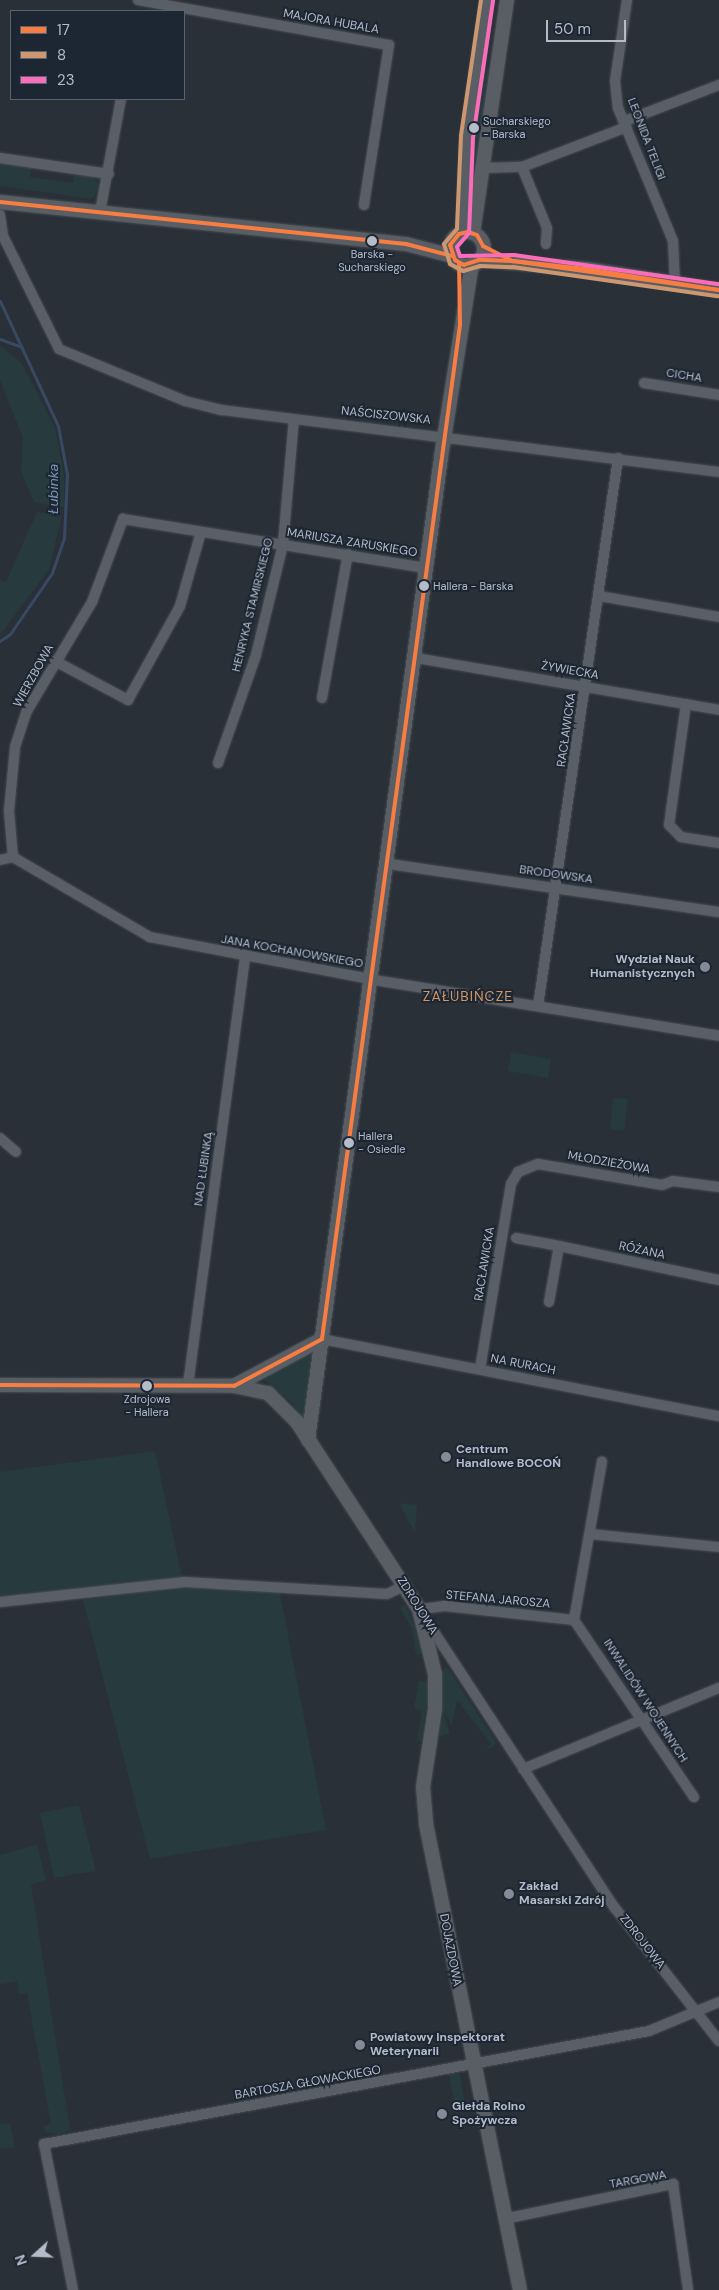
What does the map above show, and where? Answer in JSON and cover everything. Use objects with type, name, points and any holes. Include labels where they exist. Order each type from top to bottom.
[{"type":"street","name":"MAJORA HUBALA","points":[[138,0],[389,45],[364,205]]},
{"type":"street","points":[[487,0],[468,136],[468,232],[483,246],[514,261]]},
{"type":"street","points":[[0,202],[406,244],[452,241],[468,232],[484,168],[506,0]]},
{"type":"street","name":"LEONIDA TELIGI","points":[[627,0],[615,81],[626,124],[673,241],[675,284]]},
{"type":"street","points":[[484,168],[522,168],[719,85]]},
{"type":"street","points":[[100,212],[109,174],[121,100]]},
{"type":"street","points":[[0,158],[109,174]]},
{"type":"street","points":[[522,168],[547,228],[546,244]]},
{"type":"street","name":"NAŚCISZOWSKA","points":[[0,213],[3,236],[59,350],[185,401],[294,419],[444,435],[719,472]]},
{"type":"street","points":[[308,1440],[374,979],[444,435],[460,325],[466,261],[452,241]]},
{"type":"street","points":[[406,244],[466,261],[514,261],[719,290]]},
{"type":"street","points":[[466,261],[483,246]]},
{"type":"street","name":"CICHA","points":[[644,383],[719,395]]},
{"type":"street","name":"HENRYKA STAMIRSKIEGO","points":[[218,763],[256,654],[283,544],[294,419]]},
{"type":"street","name":"RACŁAWICKA","points":[[538,1006],[618,458]]},
{"type":"street","name":"MARIUSZA ZARUSKIEGO","points":[[123,519],[428,568]]},
{"type":"street","name":"WIERZBOWA","points":[[13,857],[9,811],[15,747],[27,711],[55,661],[92,602],[123,519]]},
{"type":"street","points":[[55,661],[128,700],[180,606],[201,532]]},
{"type":"street","points":[[322,698],[348,554]]},
{"type":"street","points":[[599,596],[719,617]]},
{"type":"street","name":"ŻYWIECKA","points":[[416,658],[719,710]]},
{"type":"street","points":[[686,704],[669,825],[675,835],[719,843]]},
{"type":"street","points":[[0,860],[13,857]]},
{"type":"street","name":"JANA KOCHANOWSKIEGO","points":[[13,857],[150,937],[245,957],[719,1036]]},
{"type":"street","name":"BRODOWSKA","points":[[389,864],[719,912]]},
{"type":"street","name":"NAD ŁUBINKĄ","points":[[188,1385],[245,957]]},
{"type":"street","points":[[0,1138],[16,1152]]},
{"type":"street","name":"MŁODZIEŻOWA","points":[[524,1167],[538,1164],[662,1185],[672,1181],[719,1188]]},
{"type":"street","name":"RACŁAWICKA","points":[[480,1369],[511,1184],[524,1167]]},
{"type":"street","name":"RÓŻANA","points":[[516,1238],[719,1280]]},
{"type":"street","points":[[549,1302],[560,1246]]},
{"type":"street","points":[[234,1386],[322,1339]]},
{"type":"street","name":"NA RURACH","points":[[322,1339],[719,1416]]},
{"type":"street","name":"ZDROJOWA","points":[[0,1385],[234,1386],[258,1390],[276,1399],[308,1440],[615,1908],[719,2041]]},
{"type":"street","points":[[574,1620],[602,1461]]},
{"type":"street","points":[[590,1534],[719,1547]]},
{"type":"street","points":[[0,1602],[185,1582],[387,1594],[404,1586]]},
{"type":"street","name":"STEFANA JAROSZA","points":[[419,1609],[445,1606],[574,1620]]},
{"type":"street","name":"DOJAZDOWA","points":[[419,1609],[432,1650],[435,1682],[423,1802],[472,2064],[520,2290]]},
{"type":"street","name":"INWALIDÓW WOJENNYCH","points":[[574,1620],[694,1797]]},
{"type":"street","points":[[523,1769],[640,1719],[719,1688]]},
{"type":"street","name":"BARTOSZA GŁOWACKIEGO","points":[[73,2290],[44,2144],[664,2027],[719,2002]]},
{"type":"street","name":"TARGOWA","points":[[504,2219],[672,2184],[688,2290]]},
{"type":"green space","points":[[483,68],[491,69],[472,210],[468,180]]},
{"type":"green space","points":[[0,164],[31,168],[30,177],[73,183],[74,175],[92,176],[100,187],[93,198],[85,198],[0,186]]},
{"type":"green space","points":[[0,345],[22,364],[55,428],[64,474],[64,507],[34,502],[21,471],[23,438],[0,380]]},
{"type":"green space","points":[[37,512],[62,515],[49,569],[0,635],[0,580],[6,582]]},
{"type":"green space","points":[[511,1052],[551,1059],[548,1078],[508,1071]]},
{"type":"green space","points":[[613,1098],[628,1099],[624,1131],[610,1129]]},
{"type":"green space","points":[[305,1353],[314,1359],[305,1416],[300,1416],[290,1401],[264,1380]]},
{"type":"green space","points":[[155,1451],[182,1577],[0,1597],[0,1472]]},
{"type":"green space","points":[[399,1503],[417,1505],[415,1531],[414,1531]]},
{"type":"green space","points":[[186,1586],[279,1589],[326,1830],[150,1859],[83,1600]]},
{"type":"green space","points":[[405,1604],[413,1622],[422,1654],[416,1655],[412,1629],[400,1608]]},
{"type":"green space","points":[[447,1667],[496,1742],[494,1747],[485,1749],[491,1744],[457,1700],[452,1725],[443,1711],[443,1669]]},
{"type":"green space","points":[[419,1681],[427,1681],[427,1700],[421,1741],[417,1741],[422,1711],[414,1708]]},
{"type":"green space","points":[[443,1713],[450,1733],[439,1737]]},
{"type":"green space","points":[[79,1805],[96,1871],[54,1878],[40,1813]]},
{"type":"green space","points":[[37,1845],[46,1880],[31,1885],[70,2130],[58,2134],[46,2132],[43,2126],[51,2124],[27,1993],[19,1994],[17,1981],[0,1984],[0,1855]]},
{"type":"green space","points":[[449,2074],[460,2074],[465,2104],[455,2108]]},
{"type":"green space","points":[[10,2123],[15,2148],[0,2148],[0,2124]]},
{"type":"waterway","name":"Łubinka","points":[[0,301],[58,426],[67,474],[64,538],[52,573],[10,634],[0,641]]},
{"type":"waterway","points":[[0,339],[22,347]]},
{"type":"transit line","name":"8","points":[[481,0],[461,136],[457,229],[444,244],[450,264],[463,271],[480,266],[513,267],[718,296]]},
{"type":"transit line","name":"23","points":[[493,1],[473,138],[469,233],[457,247],[460,256],[514,255],[719,284]]},
{"type":"transit line","name":"17","points":[[0,202],[406,244],[452,256]]},
{"type":"transit line","name":"17","points":[[468,232],[477,235],[483,246],[513,261],[479,260],[464,265],[455,260],[450,245],[459,234],[468,232]]},
{"type":"transit line","name":"17","points":[[513,261],[586,269],[719,290],[513,261]]},
{"type":"transit line","name":"17","points":[[0,1385],[234,1386],[322,1339],[460,325],[459,263]]},
{"type":"place","name":"Sucharskiego - Barska","points":[[474,128]]},
{"type":"place","name":"Barska - Sucharskiego","points":[[372,241]]},
{"type":"place","name":"Hallera - Barska","points":[[424,586]]},
{"type":"place","name":"Wydział Nauk Humanistycznych","points":[[705,967]]},
{"type":"place","name":"Hallera - Osiedle","points":[[349,1143]]},
{"type":"place","name":"Zdrojowa - Hallera","points":[[147,1386]]},
{"type":"place","name":"Centrum Handlowe BOCOŃ","points":[[446,1457]]},
{"type":"place","name":"Zakład Masarski Zdrój","points":[[509,1894]]},
{"type":"place","name":"Powiatowy Inspektorat Weterynarii","points":[[360,2045]]},
{"type":"place","name":"Giełda Rolno Spożywcza","points":[[442,2114]]},
{"type":"district","name":"ZAŁUBIŃCZE","points":[[468,996]]}]
